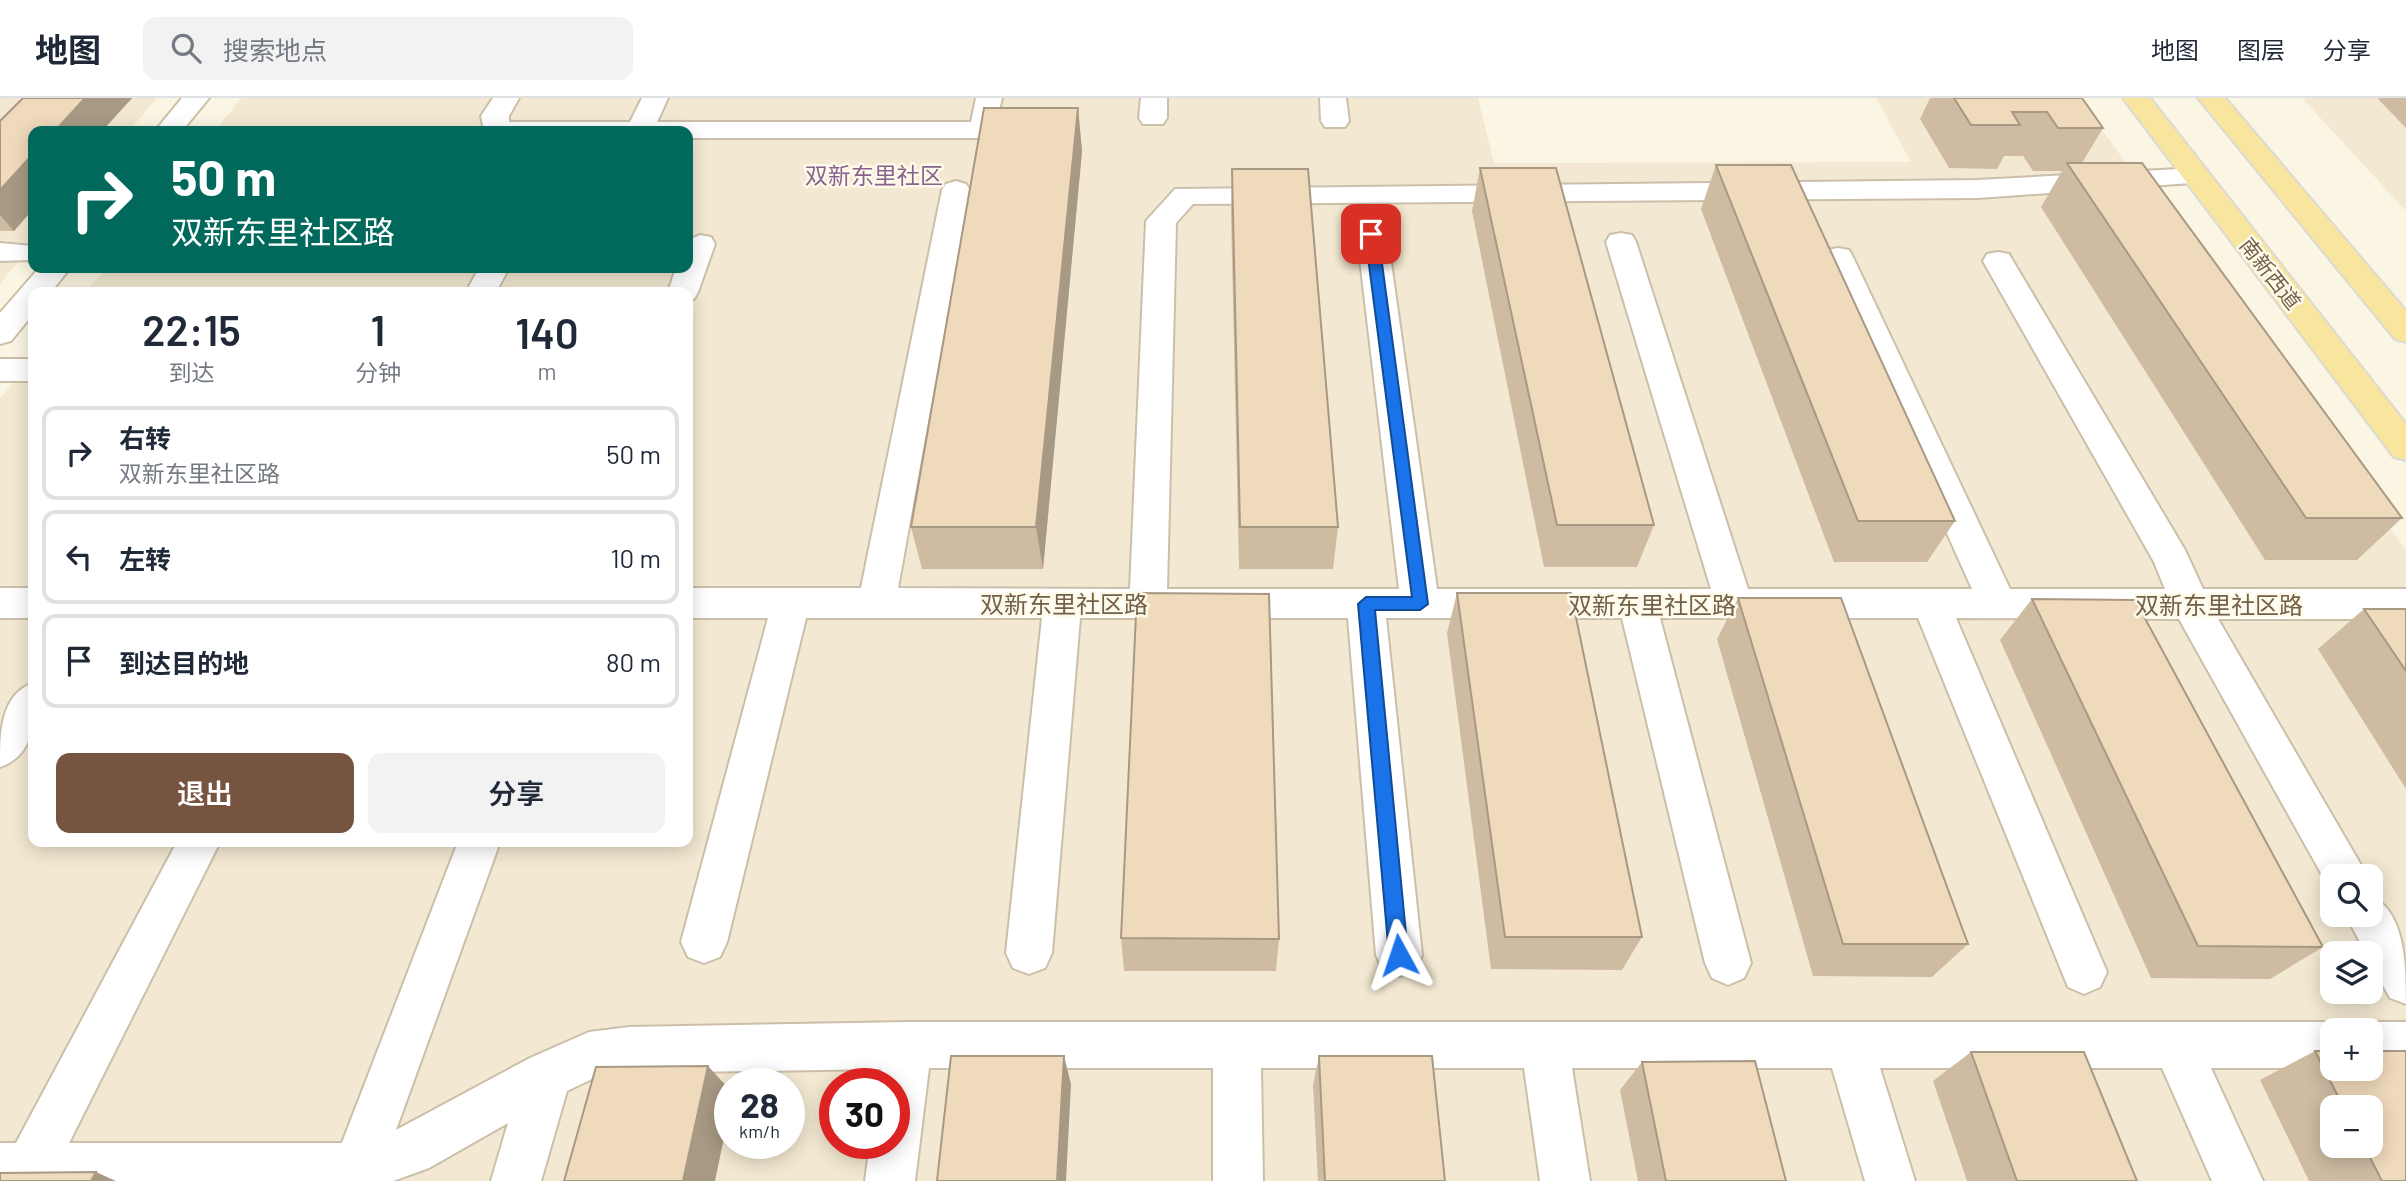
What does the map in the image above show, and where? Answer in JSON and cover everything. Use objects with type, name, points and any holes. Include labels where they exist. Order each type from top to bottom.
[{"type":"main road","name":"南新西道","points":[[2136,98],[2406,448]]},
{"type":"main road","points":[[2211,98],[2406,332]]},
{"type":"street","points":[[172,126],[196,98]]},
{"type":"street","points":[[496,126],[495,116],[506,98]]},
{"type":"street","points":[[642,126],[654,98]]},
{"type":"street","points":[[693,127],[814,119],[983,130],[989,98]]},
{"type":"street","points":[[1148,603],[1161,220],[1185,195],[1978,189],[2196,176]]},
{"type":"street","points":[[877,603],[956,190]]},
{"type":"street","points":[[1371,234],[1420,604]]},
{"type":"street","points":[[1621,242],[1734,604]]},
{"type":"street","points":[[693,263],[700,244]]},
{"type":"street","points":[[1838,257],[1998,604]]},
{"type":"street","points":[[1998,261],[2172,560],[2190,604],[2339,864]]},
{"type":"street","points":[[39,287],[51,273]]},
{"type":"street","points":[[0,334],[28,300]]},
{"type":"street","points":[[0,370],[28,370]]},
{"type":"street","points":[[0,603],[28,603]]},
{"type":"street","name":"双新东里社区路","points":[[693,603],[2406,604]]},
{"type":"street","points":[[704,942],[791,603]]},
{"type":"street","points":[[1029,953],[1062,603]]},
{"type":"street","points":[[1366,604],[1399,955]]},
{"type":"street","points":[[1637,604],[1728,963]]},
{"type":"street","points":[[1931,604],[2084,972]]},
{"type":"street","points":[[0,750],[28,707]]},
{"type":"street","points":[[196,847],[15,1168],[357,1168],[411,1150],[547,1075],[589,1056],[629,1050],[908,1045],[2320,1045]]},
{"type":"street","points":[[357,1168],[477,847]]},
{"type":"street","points":[[2375,927],[2406,982]]},
{"type":"street","points":[[1849,1044],[1890,1181]]},
{"type":"street","points":[[890,1181],[908,1045]]},
{"type":"street","points":[[1544,1045],[1565,1181]]},
{"type":"street","points":[[2383,1045],[2406,1045]]},
{"type":"street","points":[[1237,1046],[1238,1181]]},
{"type":"street","points":[[2177,1047],[2238,1181]]},
{"type":"street","points":[[516,1181],[547,1075]]},
{"type":"shaded area","points":[[0,98],[157,98],[133,126],[28,126],[28,250],[0,284]]},
{"type":"shaded area","points":[[241,98],[1478,98],[1494,163],[1911,162],[1876,98],[2079,98],[2406,550],[2406,1181],[0,1181],[0,399],[28,364],[28,847],[693,847],[693,287],[90,287],[102,273],[693,273],[693,126],[219,126]]},
{"type":"shaded area","points":[[2302,98],[2406,98],[2406,211]]},
{"type":"building","points":[[23,98],[85,98],[60,126],[28,126],[28,159],[0,190],[0,121]]},
{"type":"building","points":[[1954,98],[2082,98],[2103,128],[2058,128],[2047,112],[2012,112],[2020,125],[1971,125]]},
{"type":"building","points":[[984,108],[1078,108],[1036,527],[911,527]]},
{"type":"building","points":[[2067,163],[2142,163],[2402,518],[2306,518]]},
{"type":"building","points":[[1716,165],[1791,165],[1955,521],[1858,521]]},
{"type":"building","points":[[1480,168],[1556,168],[1654,525],[1557,525]]},
{"type":"building","points":[[1232,169],[1308,169],[1338,527],[1240,527]]},
{"type":"building","points":[[1137,593],[1269,594],[1279,939],[1121,938]]},
{"type":"building","points":[[1457,593],[1571,593],[1642,937],[1505,937]]},
{"type":"building","points":[[1738,598],[1841,598],[1968,944],[1843,944]]},
{"type":"building","points":[[2032,599],[2135,600],[2320,941],[2320,947],[2198,946]]},
{"type":"building","points":[[2364,609],[2406,609],[2406,671]]},
{"type":"building","points":[[2383,1051],[2406,1051],[2406,1181],[2382,1181],[2370,1158],[2383,1158],[2383,1095],[2337,1095],[2330,1081],[2383,1081]]},
{"type":"building","points":[[1971,1052],[2084,1052],[2137,1181],[2017,1181]]},
{"type":"building","points":[[951,1056],[1064,1056],[1057,1181],[937,1181]]},
{"type":"building","points":[[1319,1056],[1432,1056],[1445,1181],[1325,1181]]},
{"type":"building","points":[[1755,1061],[1786,1181],[1666,1181],[1642,1062]]},
{"type":"building","points":[[708,1066],[683,1181],[564,1181],[596,1067]]},
{"type":"building","points":[[96,1172],[91,1181],[0,1181],[0,1173]]},
{"type":"district","name":"双新东里社区","points":[[874,175]]},
{"type":"route","points":[[1371,234],[1420,604],[1366,604],[1399,955]]}]
